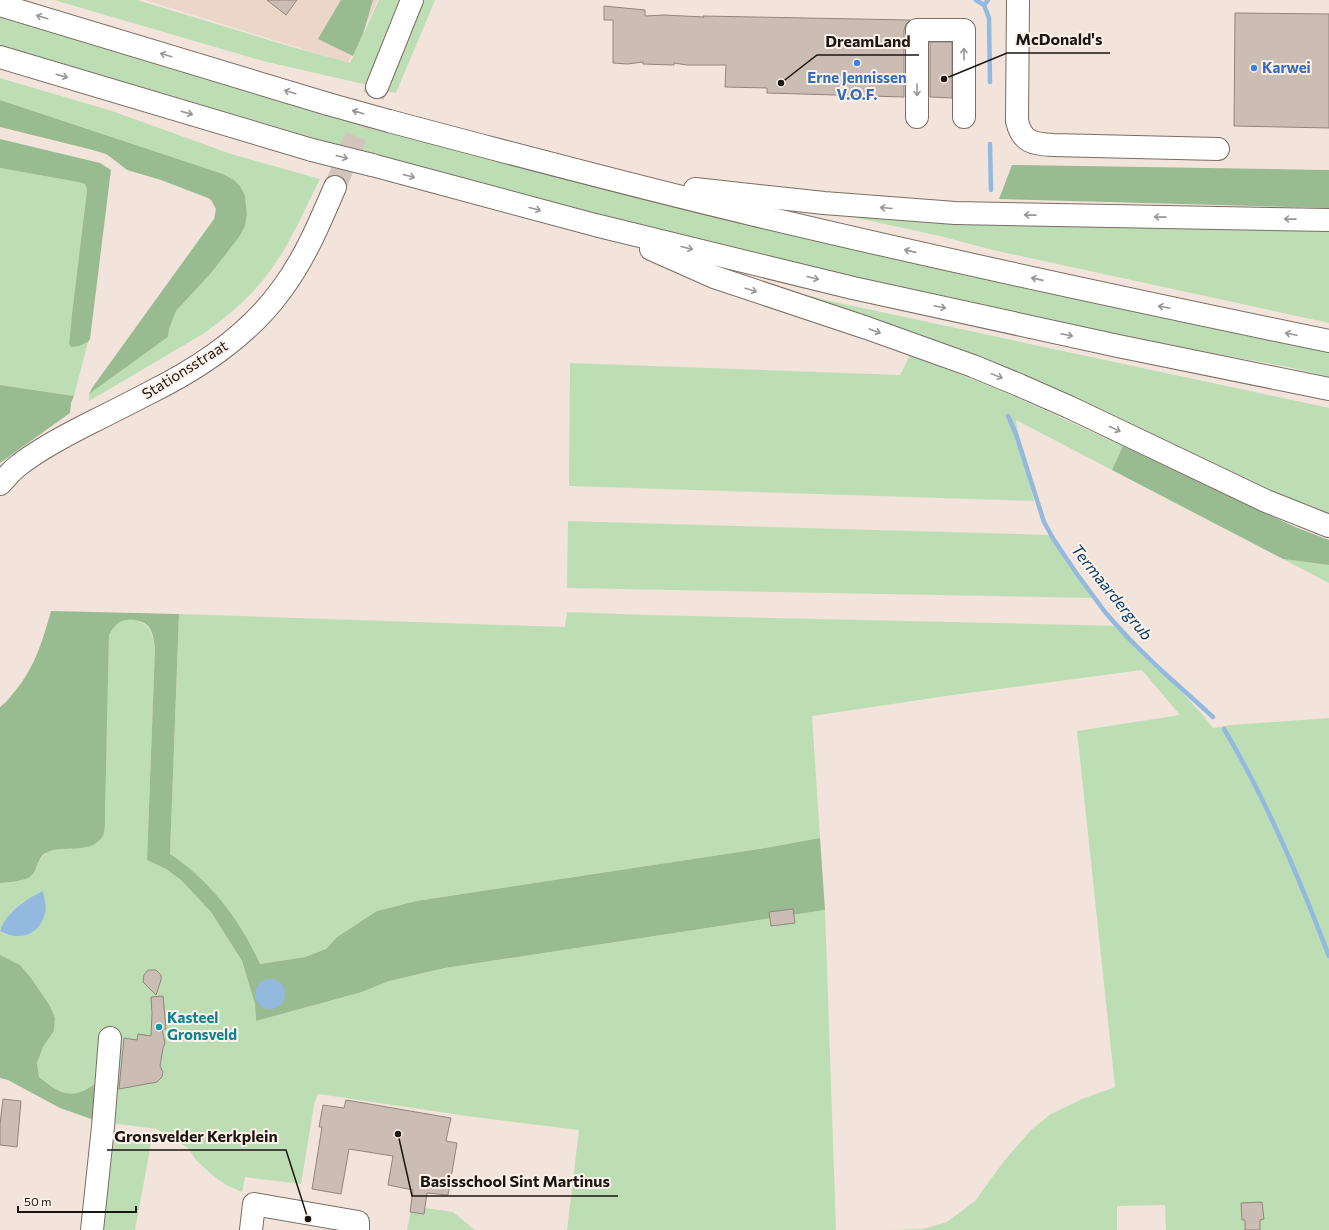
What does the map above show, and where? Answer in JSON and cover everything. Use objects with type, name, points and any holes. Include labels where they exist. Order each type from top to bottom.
[{"type":"main road","points":[[377,87],[412,0]]},
{"type":"main road","points":[[1018,0],[1017,121],[1021,132],[1029,141],[1035,144],[1053,145],[1218,149]]},
{"type":"main road","points":[[0,4],[328,104],[614,180],[749,214],[874,243],[1136,302],[1329,342]]},
{"type":"main road","points":[[917,117],[917,30],[964,30],[964,117]]},
{"type":"main road","points":[[0,57],[312,150],[595,225],[853,288],[1118,346],[1329,389]]},
{"type":"main road","points":[[614,180],[824,203],[955,213],[1329,220]]},
{"type":"main road","name":"Stationsstraat","points":[[0,484],[19,465],[47,446],[73,431],[174,380],[210,357],[250,326],[278,294],[298,264],[320,222],[335,187]]},
{"type":"main road","points":[[595,225],[714,277],[867,328],[972,366],[1019,385],[1069,407],[1266,501],[1329,526]]},
{"type":"main road","points":[[92,1230],[103,1127],[110,1038]]},
{"type":"main road","points":[[251,1230],[254,1204],[358,1222],[358,1230]]},
{"type":"shaded area","points":[[145,0],[378,0],[348,63]]},
{"type":"green space","points":[[54,0],[137,0],[350,63],[379,0],[403,0],[368,85],[263,61]]},
{"type":"green space","points":[[341,0],[373,0],[363,34],[353,56],[318,39]]},
{"type":"green space","points":[[420,0],[435,0],[396,93],[383,90]]},
{"type":"green space","points":[[0,17],[363,122],[655,202],[810,238],[1329,352],[1329,377],[1288,367],[1128,338],[822,270],[693,239],[366,153],[0,45]]},
{"type":"green space","points":[[0,78],[112,111],[231,154],[320,179],[296,229],[282,253],[245,300],[203,334],[89,401],[89,394],[168,337],[169,329],[176,311],[211,273],[245,226],[247,215],[245,196],[234,180],[223,174],[0,100]]},
{"type":"green space","points":[[0,100],[223,174],[234,180],[240,186],[245,196],[247,215],[245,226],[239,237],[211,273],[176,311],[169,329],[168,337],[89,394],[214,219],[216,209],[211,200],[208,198],[161,180],[127,170],[106,154],[0,127]]},
{"type":"green space","points":[[0,139],[100,163],[111,170],[90,339],[88,342],[79,346],[71,347],[69,344],[87,190],[85,184],[0,168]]},
{"type":"green space","points":[[1012,165],[1329,170],[1329,208],[999,199]]},
{"type":"green space","points":[[0,168],[78,182],[85,184],[87,190],[69,344],[79,346],[88,342],[74,396],[0,385]]},
{"type":"green space","points":[[820,210],[1329,223],[1329,323],[993,250],[940,236]]},
{"type":"green space","points":[[771,286],[830,301],[1329,408],[1329,520]]},
{"type":"green space","points":[[910,355],[1000,390],[1123,446],[1112,470],[1016,420],[1034,501],[569,486],[570,363],[900,375]]},
{"type":"green space","points":[[0,385],[74,396],[71,403],[70,413],[0,463]]},
{"type":"green space","points":[[1123,446],[1295,527],[1329,540],[1329,565],[1283,559],[1112,470]]},
{"type":"green space","points":[[568,521],[1050,535],[1070,568],[1094,598],[567,588]]},
{"type":"green space","points":[[1283,559],[1329,565],[1329,583]]},
{"type":"green space","points":[[51,611],[179,614],[170,854],[185,864],[198,876],[223,903],[244,932],[260,964],[305,957],[326,949],[337,937],[377,911],[416,901],[765,848],[820,838],[825,910],[445,968],[389,981],[362,992],[256,1021],[255,1004],[242,961],[211,912],[181,880],[166,869],[147,860],[155,648],[151,631],[145,624],[137,620],[119,622],[109,635],[104,833],[100,840],[94,845],[55,850],[44,854],[33,874],[26,879],[0,883],[0,707],[26,676],[36,656]]},
{"type":"green space","points":[[567,612],[1121,626],[1202,714],[1213,728],[1231,725],[1329,718],[1329,1230],[1166,1230],[1165,1205],[1117,1206],[1117,1230],[890,1230],[923,1229],[947,1222],[975,1201],[1004,1161],[1031,1130],[1051,1114],[1082,1099],[1115,1087],[1077,731],[1180,715],[1142,670],[953,695],[812,716],[820,838],[765,848],[416,901],[377,911],[337,937],[326,949],[305,957],[260,964],[244,932],[223,903],[198,876],[185,864],[170,854],[179,614],[565,627]]},
{"type":"green space","points":[[128,619],[141,622],[148,627],[152,635],[155,648],[147,860],[166,869],[181,880],[211,912],[242,961],[255,1004],[256,1021],[362,992],[389,981],[445,968],[825,910],[836,1230],[567,1230],[579,1130],[467,1116],[319,1094],[314,1105],[301,1184],[245,1177],[242,1192],[226,1185],[211,1174],[196,1160],[188,1148],[157,1129],[110,1123],[100,1080],[83,1091],[69,1094],[55,1089],[47,1084],[39,1077],[37,1063],[43,1047],[54,1031],[55,1018],[50,1006],[31,978],[20,965],[0,955],[0,931],[6,935],[25,900],[11,912],[0,930],[0,883],[21,881],[33,874],[39,860],[47,852],[61,848],[84,848],[104,833],[109,635],[117,623]]},
{"type":"green space","points":[[0,955],[20,965],[31,978],[50,1006],[55,1018],[54,1031],[43,1047],[37,1063],[39,1077],[55,1089],[69,1094],[83,1091],[100,1080],[97,1121],[60,1108],[8,1080],[0,1078]]},
{"type":"green space","points":[[109,1136],[141,1136],[152,1138],[135,1230],[98,1230]]},
{"type":"green space","points":[[412,1206],[453,1212],[475,1230],[407,1230]]},
{"type":"water","points":[[43,891],[46,910],[39,927],[28,934],[21,936],[14,936],[0,931],[7,918],[17,907]]},
{"type":"water","points":[[270,979],[281,983],[285,994],[281,1005],[270,1009],[259,1005],[255,994],[259,983]]},
{"type":"building","points":[[267,0],[297,0],[286,15]]},
{"type":"building","points":[[604,6],[645,10],[645,16],[664,15],[910,20],[906,24],[904,30],[904,97],[767,93],[767,88],[725,87],[726,65],[687,65],[674,63],[674,65],[643,64],[643,62],[628,64],[613,63],[613,20],[604,20]]},
{"type":"building","points":[[1235,13],[1329,14],[1329,128],[1234,126]]},
{"type":"building","points":[[930,42],[952,42],[952,98],[930,97]]},
{"type":"building","points":[[793,909],[795,923],[771,926],[769,912]]},
{"type":"building","points":[[149,970],[156,970],[161,975],[161,980],[156,995],[143,982],[144,975]]},
{"type":"building","name":"Kasteel Gronsveld","points":[[163,996],[166,1029],[162,1029],[165,1043],[160,1066],[163,1072],[162,1077],[157,1082],[119,1089],[124,1038],[137,1040],[138,1034],[151,1036],[151,997]]},
{"type":"building","points":[[3,1099],[21,1101],[17,1147],[0,1145],[0,1124]]},
{"type":"building","points":[[346,1100],[451,1118],[446,1141],[457,1143],[448,1195],[427,1193],[424,1214],[410,1212],[413,1190],[388,1185],[393,1156],[349,1149],[341,1194],[312,1189],[322,1127],[319,1127],[323,1105],[344,1108]]},
{"type":"building","points":[[1262,1202],[1264,1219],[1260,1220],[1260,1230],[1245,1230],[1245,1220],[1242,1220],[1241,1203]]},
{"type":"waterway","points":[[976,0],[984,5]]},
{"type":"waterway","name":"Termaardergrub","points":[[988,0],[984,5],[989,18],[990,82]]},
{"type":"waterway","name":"Termaardergrub","points":[[990,144],[991,190]]},
{"type":"waterway","name":"Termaardergrub","points":[[1008,416],[1016,434],[1044,522],[1054,540],[1077,574],[1105,612],[1128,638],[1213,717]]},
{"type":"waterway","name":"Termaardergrub","points":[[1224,729],[1240,756],[1281,840],[1329,956]]},
{"type":"tunnel","points":[[335,187],[377,87]]},
{"type":"place","name":"Erne Jennissen V.O.F.","points":[[857,63]]},
{"type":"place","name":"Karwei","points":[[1254,68]]},
{"type":"place","name":"McDonald's","points":[[944,79]]},
{"type":"place","name":"DreamLand","points":[[781,83]]},
{"type":"place","name":"Kasteel Gronsveld","points":[[159,1027]]},
{"type":"place","name":"Basisschool Sint Martinus","points":[[398,1134]]},
{"type":"place","name":"Gronsvelder Kerkplein","points":[[308,1219]]}]
